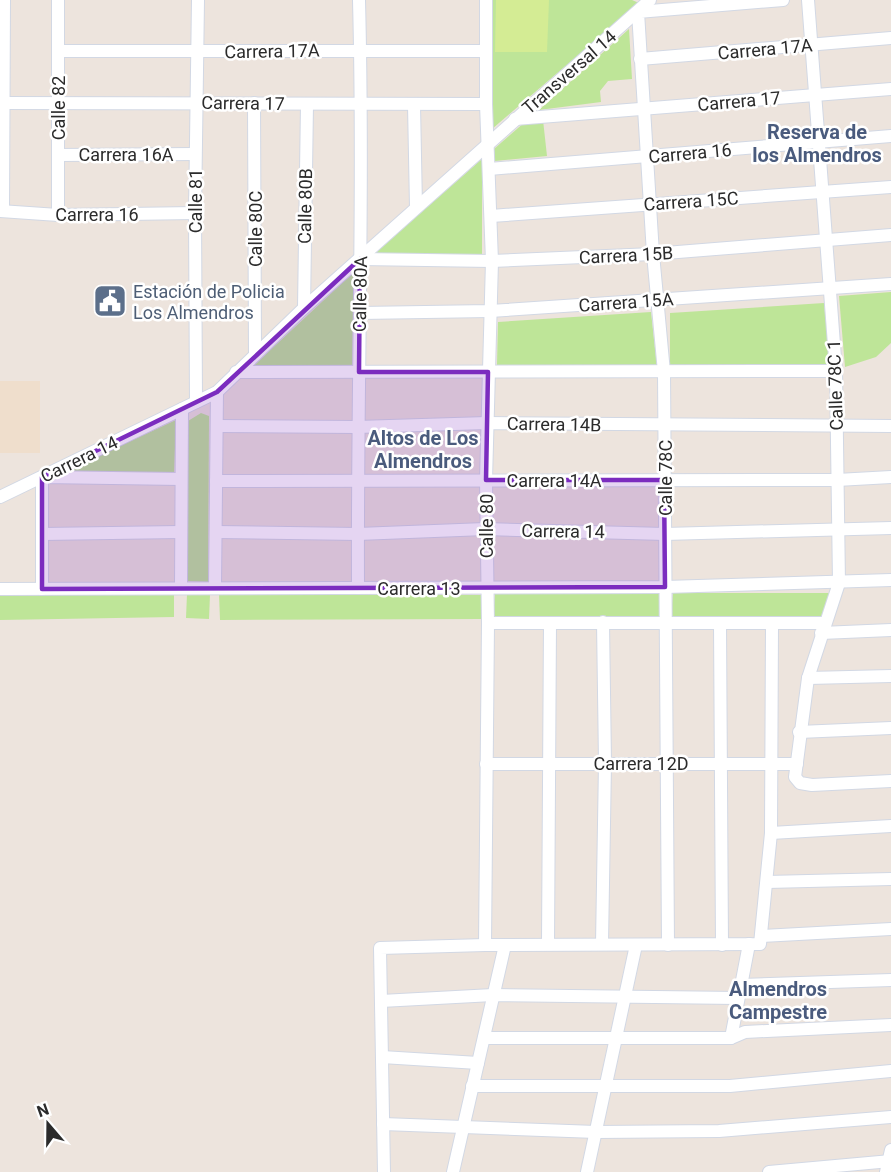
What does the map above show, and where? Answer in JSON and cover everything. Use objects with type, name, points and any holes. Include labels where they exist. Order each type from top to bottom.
[{"type":"street","points":[[2,211],[1,103],[4,0]]},
{"type":"street","name":"Calle 82","points":[[58,0],[58,215]]},
{"type":"street","name":"Calle 81","points":[[196,402],[195,154],[198,103],[198,0]]},
{"type":"street","name":"Calle 80A","points":[[358,588],[357,427],[361,104],[359,0]]},
{"type":"street","name":"Calle 80","points":[[485,945],[488,623],[485,530],[492,261],[486,104],[486,0]]},
{"type":"street","points":[[643,4],[783,0]]},
{"type":"street","name":"Calle 78C 1","points":[[797,764],[799,732],[808,678],[839,583],[836,371],[808,0]]},
{"type":"street","name":"Calle 78C","points":[[643,4],[640,59],[653,254],[664,372],[668,945]]},
{"type":"street","name":"Transversal 14","points":[[488,145],[643,4]]},
{"type":"street","name":"Carrera 17A","points":[[640,59],[891,38]]},
{"type":"street","name":"Carrera 17A","points":[[58,51],[485,51]]},
{"type":"street","name":"Carrera 17","points":[[515,119],[891,89]]},
{"type":"street","name":"Carrera 17","points":[[1,103],[486,104]]},
{"type":"street","name":"Calle 80C","points":[[255,103],[255,354]]},
{"type":"street","name":"Calle 80B","points":[[304,308],[307,104]]},
{"type":"street","points":[[414,105],[416,207]]},
{"type":"street","name":"Carrera 16","points":[[489,169],[891,136]]},
{"type":"street","name":"Carrera 14","points":[[0,497],[217,392],[304,308],[488,145]]},
{"type":"street","name":"Carrera 16A","points":[[58,155],[195,154]]},
{"type":"street","name":"Carrera 15C","points":[[491,216],[891,187]]},
{"type":"street","name":"Carrera 16","points":[[2,211],[58,215],[195,213]]},
{"type":"street","name":"Carrera 15B","points":[[360,259],[492,261],[653,254],[891,235]]},
{"type":"street","name":"Carrera 15A","points":[[360,313],[490,311],[891,284]]},
{"type":"street","points":[[236,372],[836,371]]},
{"type":"street","points":[[215,587],[217,392]]},
{"type":"street","points":[[180,588],[182,409]]},
{"type":"street","name":"Carrera 14B","points":[[216,426],[357,427],[487,423],[891,426]]},
{"type":"street","points":[[42,589],[42,477],[181,479]]},
{"type":"street","name":"Carrera 14A","points":[[216,481],[837,480],[891,477]]},
{"type":"street","name":"Carrera 14","points":[[216,532],[358,534],[485,530],[665,534],[891,528]]},
{"type":"street","points":[[42,534],[180,532]]},
{"type":"street","name":"Carrera 13","points":[[0,589],[215,587],[487,589],[665,587],[891,580]]},
{"type":"street","points":[[602,944],[605,763],[603,622]]},
{"type":"street","points":[[488,623],[665,622],[891,630]]},
{"type":"street","points":[[548,944],[551,763],[550,623]]},
{"type":"street","points":[[720,623],[722,945]]},
{"type":"street","points":[[384,1172],[380,948],[548,944],[760,944],[771,833],[772,624]]},
{"type":"street","points":[[808,678],[891,675]]},
{"type":"street","points":[[799,732],[891,728]]},
{"type":"street","name":"Carrera 12D","points":[[486,764],[797,764]]},
{"type":"street","points":[[797,764],[795,777],[800,783],[812,785],[891,781]]},
{"type":"street","points":[[771,833],[891,826]]},
{"type":"street","points":[[767,882],[891,879]]},
{"type":"street","points":[[760,936],[891,929]]},
{"type":"street","points":[[731,1038],[748,944]]},
{"type":"street","points":[[453,1172],[505,945]]},
{"type":"street","points":[[587,1172],[636,945]]},
{"type":"street","points":[[741,985],[891,980]]},
{"type":"street","points":[[381,1001],[494,995],[625,994],[738,998]]},
{"type":"street","points":[[484,1038],[731,1038],[745,1032],[891,1025]]},
{"type":"street","points":[[382,1057],[478,1063]]},
{"type":"street","points":[[472,1086],[730,1086],[891,1071]]},
{"type":"street","points":[[383,1124],[596,1132],[719,1131],[891,1117]]},
{"type":"street","points":[[769,1172],[889,1161]]},
{"type":"highlighted area","points":[[360,259],[359,372],[488,372],[486,480],[664,480],[665,587],[42,589],[42,477],[217,392]]},
{"type":"shaded area","points":[[0,381],[40,381],[40,453],[0,453]]},
{"type":"green space","points":[[491,0],[632,0],[639,3],[492,129]]},
{"type":"green space","points":[[496,0],[549,0],[547,52],[495,52]]},
{"type":"green space","points":[[629,29],[632,79],[608,81],[600,91],[601,102],[539,110]]},
{"type":"green space","points":[[543,120],[547,156],[495,161],[494,149],[525,122]]},
{"type":"green space","points":[[482,159],[482,256],[374,254]]},
{"type":"green space","points":[[354,272],[352,368],[252,367]]},
{"type":"green space","points":[[891,292],[891,343],[876,357],[845,367],[839,296]]},
{"type":"green space","points":[[824,303],[830,365],[670,369],[670,313]]},
{"type":"green space","points":[[651,312],[657,367],[497,365],[498,322]]},
{"type":"green space","points":[[201,413],[209,416],[208,582],[186,581],[188,421]]},
{"type":"green space","points":[[176,420],[174,475],[66,471]]},
{"type":"green space","points":[[174,593],[174,617],[0,620],[0,596]]},
{"type":"green space","points":[[659,593],[659,617],[493,618],[495,594]]},
{"type":"green space","points":[[673,593],[829,593],[822,618],[671,616]]},
{"type":"green space","points":[[187,594],[210,595],[209,619],[186,618]]},
{"type":"green space","points":[[219,594],[482,595],[482,619],[220,620]]},
{"type":"place","name":"Estación de Policia Los Almendros","points":[[110,301]]},
{"type":"district","name":"Reserva de los Almendros","points":[[817,144]]},
{"type":"district","name":"Altos de Los Almendros","points":[[423,450]]},
{"type":"district","name":"Almendros Campestre","points":[[778,1000]]}]
